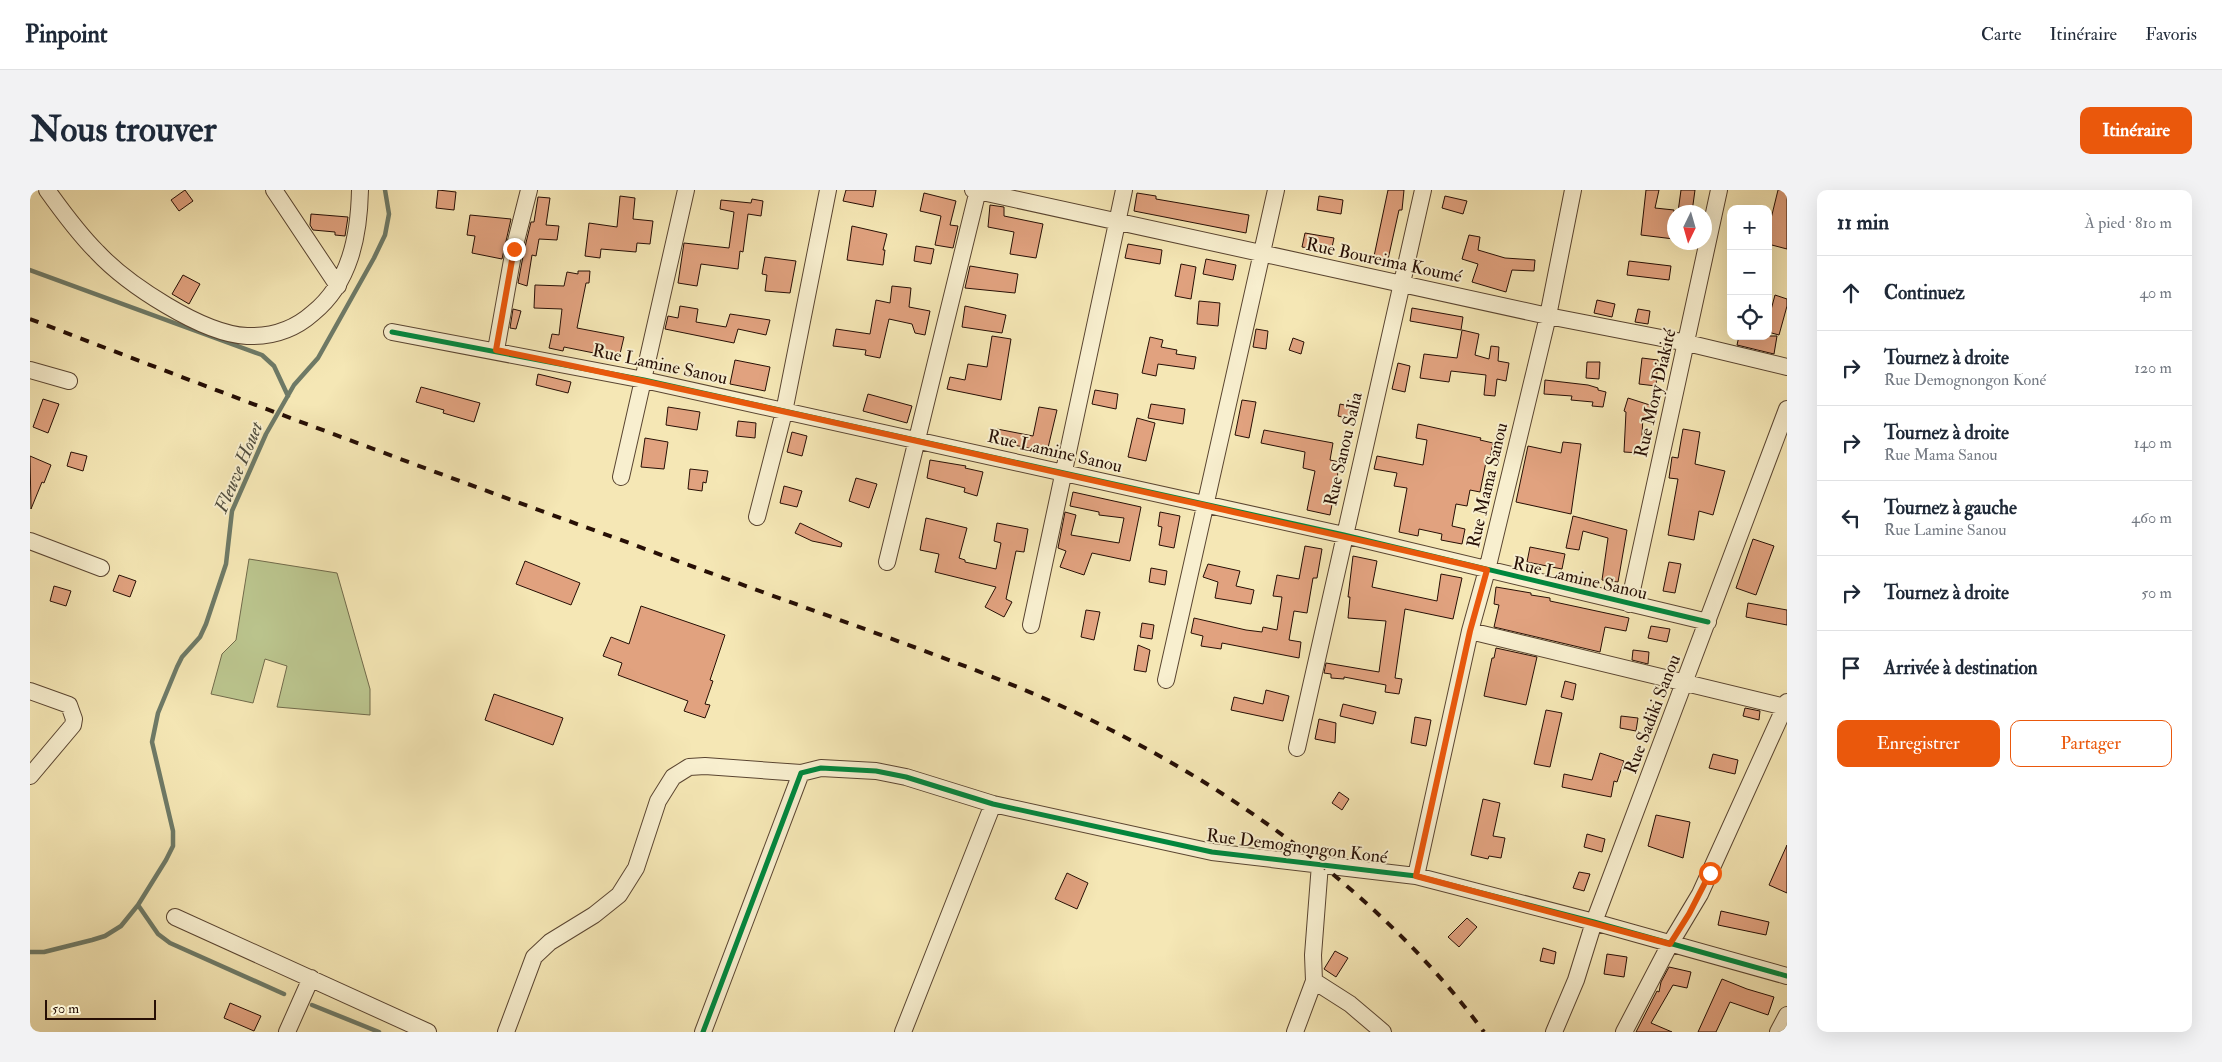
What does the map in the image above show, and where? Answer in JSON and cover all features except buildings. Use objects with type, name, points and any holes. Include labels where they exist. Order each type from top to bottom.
[{"type":"street","points":[[47,190],[70,222],[97,253],[125,278],[168,307],[225,330],[246,336],[277,333],[300,324],[321,307],[338,286],[356,236],[360,190]]},
{"type":"street","points":[[274,190],[338,286]]},
{"type":"street","points":[[496,350],[514,249],[529,190]]},
{"type":"street","points":[[620,477],[644,380],[686,190]]},
{"type":"street","points":[[757,517],[784,412],[828,190]]},
{"type":"street","points":[[887,562],[976,190]]},
{"type":"street","name":"Rue Boureima Koumé","points":[[976,190],[1548,316],[1687,343],[1787,367]]},
{"type":"street","points":[[1031,625],[1124,190]]},
{"type":"street","points":[[1166,680],[1260,254],[1276,190]]},
{"type":"street","name":"Rue Sanou Salia","points":[[1297,748],[1423,190]]},
{"type":"street","name":"Rue Mama Sanou","points":[[1416,876],[1470,631],[1487,570],[1548,316],[1573,190]]},
{"type":"street","name":"Rue Mory Diakité","points":[[1628,604],[1687,343],[1719,190]]},
{"type":"street","name":"Rue Lamine Sanou","points":[[392,332],[496,350],[644,380],[1204,506],[1344,535],[1708,622]]},
{"type":"street","points":[[30,370],[69,381]]},
{"type":"street","name":"Rue Sadiki Sanou","points":[[1554,1032],[1576,980],[1594,922],[1787,409]]},
{"type":"street","points":[[30,541],[101,568]]},
{"type":"street","points":[[1470,631],[1685,684],[1786,704],[1700,894],[1670,944],[1624,1032]]},
{"type":"street","points":[[30,691],[69,705],[74,719],[73,725],[30,776]]},
{"type":"street","name":"Rue Demognongon Koné","points":[[506,1032],[534,957],[550,942],[594,915],[619,895],[636,868],[658,801],[673,777],[689,767],[705,766],[801,773],[821,768],[876,771],[906,777],[993,804],[1212,852],[1416,876],[1594,922],[1787,976]]},
{"type":"street","points":[[703,1032],[801,773]]},
{"type":"street","points":[[902,1032],[993,804]]},
{"type":"street","points":[[1295,1032],[1314,981],[1313,955],[1320,864]]},
{"type":"street","points":[[175,917],[428,1032]]},
{"type":"street","points":[[287,1032],[310,978]]},
{"type":"street","points":[[1314,981],[1350,1004],[1383,1032]]},
{"type":"street","points":[[1778,1032],[1787,1015]]},
{"type":"green space","points":[[249,559],[337,573],[370,689],[370,715],[277,707],[287,666],[265,659],[253,703],[211,694],[222,654],[236,640]]},
{"type":"waterway","name":"Fleuve Houet","points":[[30,952],[44,952],[92,940],[105,936],[121,926],[138,905],[173,846],[173,831],[152,742],[158,713],[182,657],[200,637],[206,624],[226,564],[232,511],[266,434],[294,385],[318,358],[385,235],[389,214],[385,190]]},
{"type":"waterway","points":[[30,270],[262,355],[274,366],[288,396]]},
{"type":"waterway","points":[[138,905],[158,934],[170,943],[284,994]]},
{"type":"waterway","points":[[312,1005],[379,1032]]},
{"type":"railway","points":[[30,319],[406,461],[933,654],[1051,701],[1109,729],[1162,757],[1214,788],[1265,822],[1314,859],[1406,941],[1447,985],[1484,1032]]},
{"type":"cycle path","points":[[392,332],[644,380],[1344,535],[1708,622]]},
{"type":"cycle path","points":[[703,1032],[801,773],[821,768],[876,771],[906,777],[993,804],[1212,852],[1416,876],[1594,922],[1787,976]]},
{"type":"route","points":[[514,249],[496,350],[644,380],[1204,506],[1344,535],[1487,570],[1470,631],[1416,876],[1594,922],[1670,944],[1689,914],[1710,873]]}]
